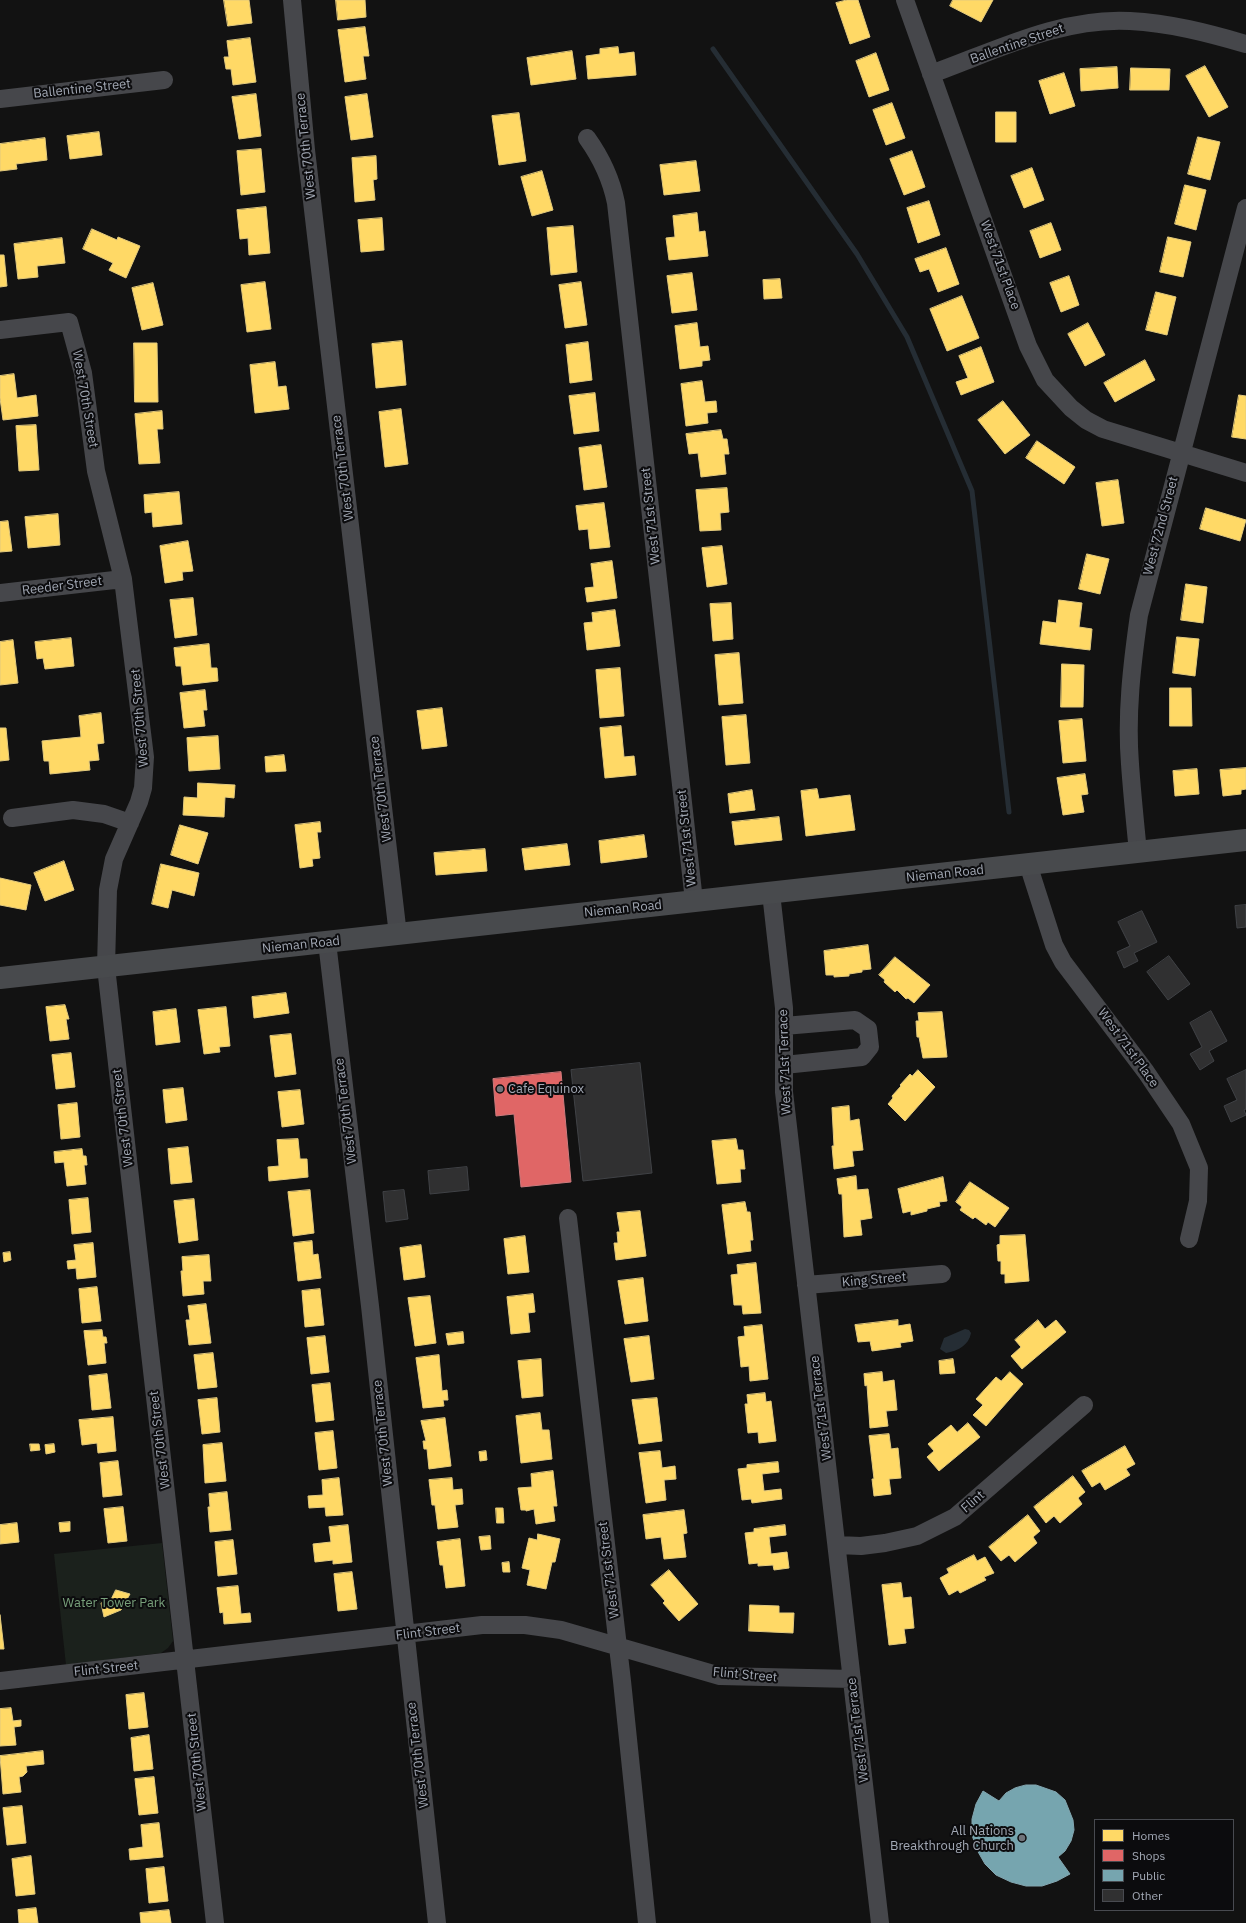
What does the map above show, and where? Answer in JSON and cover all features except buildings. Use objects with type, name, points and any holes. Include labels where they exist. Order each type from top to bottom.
[{"type":"main road","name":"Nieman Road","points":[[0,978],[1246,840]]},
{"type":"street","name":"West 70th Terrace","points":[[292,0],[306,150],[398,935]]},
{"type":"street","name":"West 71st Place","points":[[905,0],[1028,346],[1045,380],[1071,408],[1103,429],[1181,453]]},
{"type":"street","name":"Ballentine Street","points":[[931,74],[1045,33],[1093,22],[1129,21],[1176,26],[1246,44]]},
{"type":"street","name":"Ballentine Street","points":[[0,98],[164,80]]},
{"type":"street","name":"West 71st Street","points":[[587,138],[606,168],[616,203],[694,901]]},
{"type":"street","name":"West 72nd Street","points":[[1138,852],[1130,763],[1129,713],[1133,656],[1147,580],[1246,208]]},
{"type":"street","name":"West 70th Street","points":[[0,330],[69,322],[83,373],[96,471],[123,579],[145,757],[142,788],[130,823],[114,859],[108,890],[106,967],[215,1923]]},
{"type":"street","points":[[1181,453],[1246,473]]},
{"type":"street","name":"Reeder Street","points":[[0,593],[123,579]]},
{"type":"street","points":[[12,818],[73,810],[104,814],[130,823]]},
{"type":"street","name":"West 71st Place","points":[[1028,864],[1054,945],[1064,962],[1146,1072],[1181,1124],[1199,1168],[1198,1201],[1189,1239]]},
{"type":"street","name":"West 71st Terrace","points":[[771,893],[784,1008],[784,1092],[880,1923]]},
{"type":"street","name":"West 70th Terrace","points":[[327,942],[371,1314],[437,1923]]},
{"type":"street","points":[[784,1026],[855,1020],[868,1029],[870,1047],[862,1057],[784,1065]]},
{"type":"street","name":"West 71st Street","points":[[568,1218],[618,1647],[647,1923]]},
{"type":"street","name":"King Street","points":[[806,1285],[942,1274]]},
{"type":"street","name":"Flint","points":[[837,1545],[869,1545],[916,1536],[955,1518],[1084,1405]]},
{"type":"street","name":"Flint Street","points":[[0,1681],[482,1625],[525,1625],[561,1630],[720,1676],[852,1679]]},
{"type":"green space","name":"Water Tower Park","points":[[162,1543],[173,1641],[168,1648],[161,1653],[66,1665],[54,1554]]},
{"type":"shaded area","points":[[965,1329],[969,1330],[971,1333],[968,1341],[962,1347],[955,1351],[946,1353],[940,1349],[944,1338]]},
{"type":"waterway","points":[[713,49],[857,254],[907,337],[972,491],[1009,812]]},
{"type":"place","name":"Cafe Equinox","points":[[500,1089]]},
{"type":"place","name":"All Nations Breakthrough Church","points":[[1022,1838]]}]
